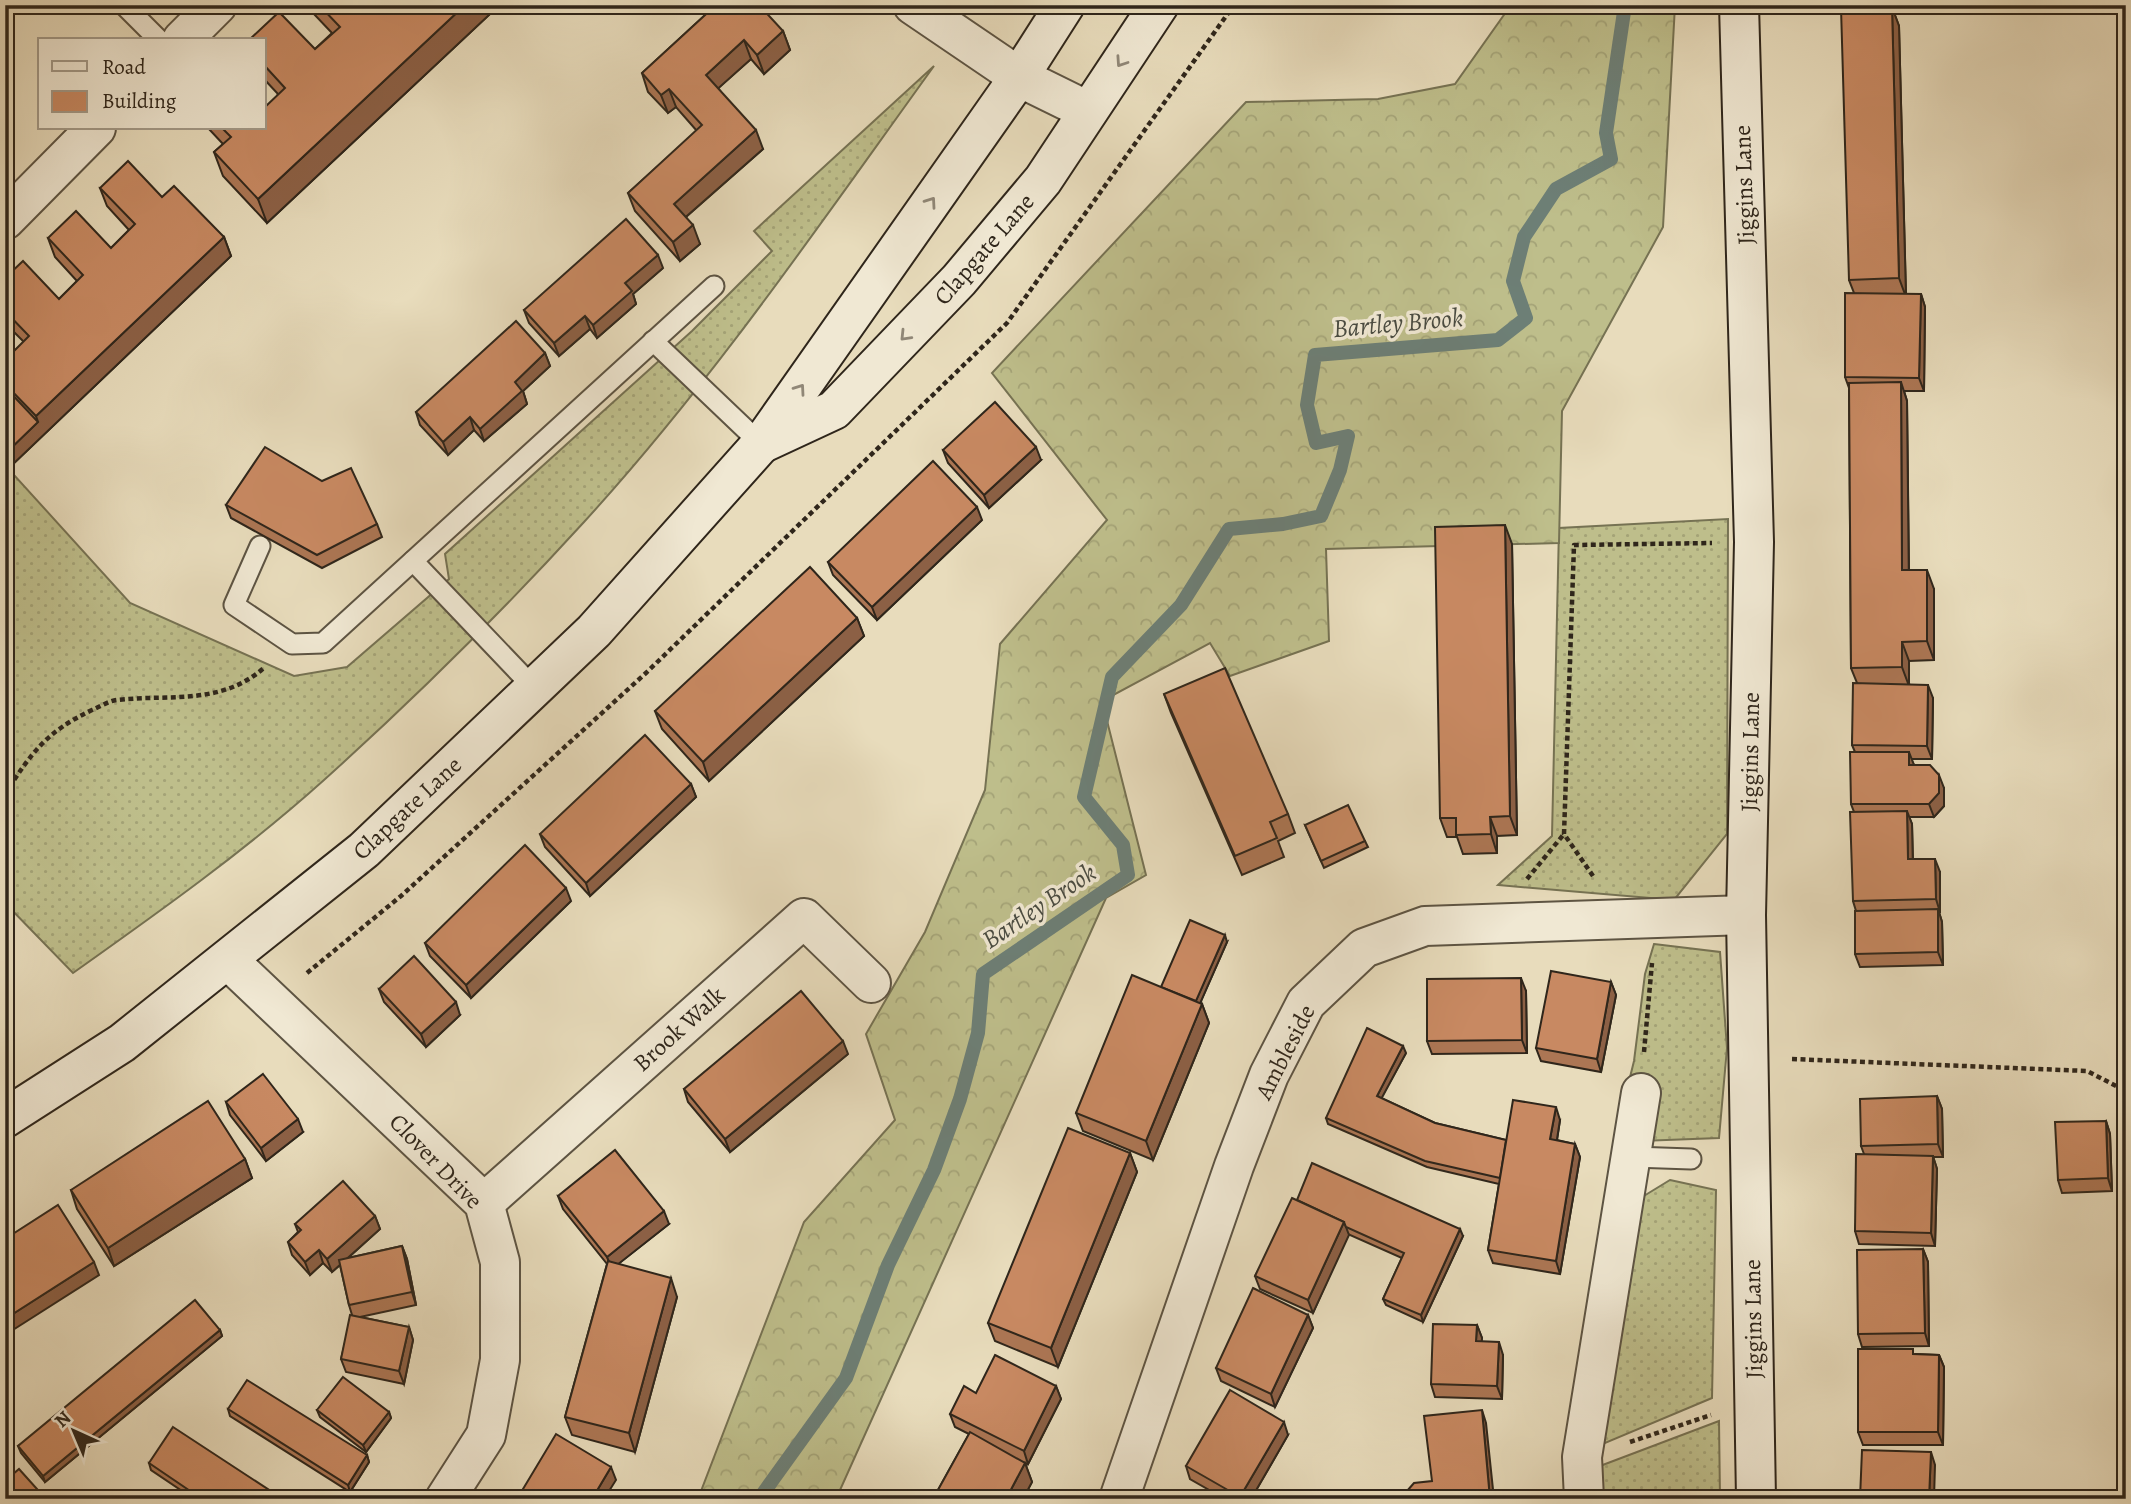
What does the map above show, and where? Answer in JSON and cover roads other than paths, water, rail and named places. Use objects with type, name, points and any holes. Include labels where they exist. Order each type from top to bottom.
[{"type":"street","points":[[184,38],[217,5]]},
{"type":"street","points":[[913,5],[1019,78],[1088,111]]},
{"type":"street","name":"Clapgate Lane","points":[[5,1118],[122,1043],[364,850],[594,631],[761,444],[1019,78],[1065,5]]},
{"type":"street","name":"Clapgate Lane","points":[[761,444],[834,410],[959,280],[1043,180],[1159,5]]},
{"type":"street","name":"Jiggins Lane","points":[[1739,5],[1754,542],[1746,915],[1751,1057],[1756,1499]]},
{"type":"street","points":[[5,220],[94,130]]},
{"type":"street","name":"Ambleside","points":[[1119,1499],[1234,1166],[1269,1075],[1306,1003],[1364,948],[1425,926],[1746,915]]},
{"type":"street","name":"Brook Walk","points":[[484,1203],[804,918],[871,983]]},
{"type":"street","name":"Clover Drive","points":[[228,960],[484,1203],[500,1262],[500,1360],[486,1435],[445,1499]]},
{"type":"street","points":[[1584,1499],[1582,1457],[1611,1271],[1633,1157],[1641,1093]]},
{"type":"lane","points":[[124,5],[157,38]]},
{"type":"lane","points":[[260,546],[234,605],[292,644],[323,643],[714,286]]},
{"type":"lane","points":[[653,341],[761,444]]},
{"type":"lane","points":[[413,561],[534,688]]},
{"type":"lane","points":[[1633,1157],[1691,1159]]},
{"type":"waterway","name":"Bartley Brook","points":[[759,1499],[846,1378],[888,1265],[934,1170],[960,1099],[978,1033],[983,974],[1128,875],[1123,845],[1084,797],[1112,677],[1181,605],[1229,529],[1283,524],[1321,516],[1340,470],[1348,436],[1316,443],[1307,405],[1315,355],[1498,340],[1526,318],[1513,281],[1524,237],[1556,189],[1611,159],[1606,133],[1625,5]]}]
